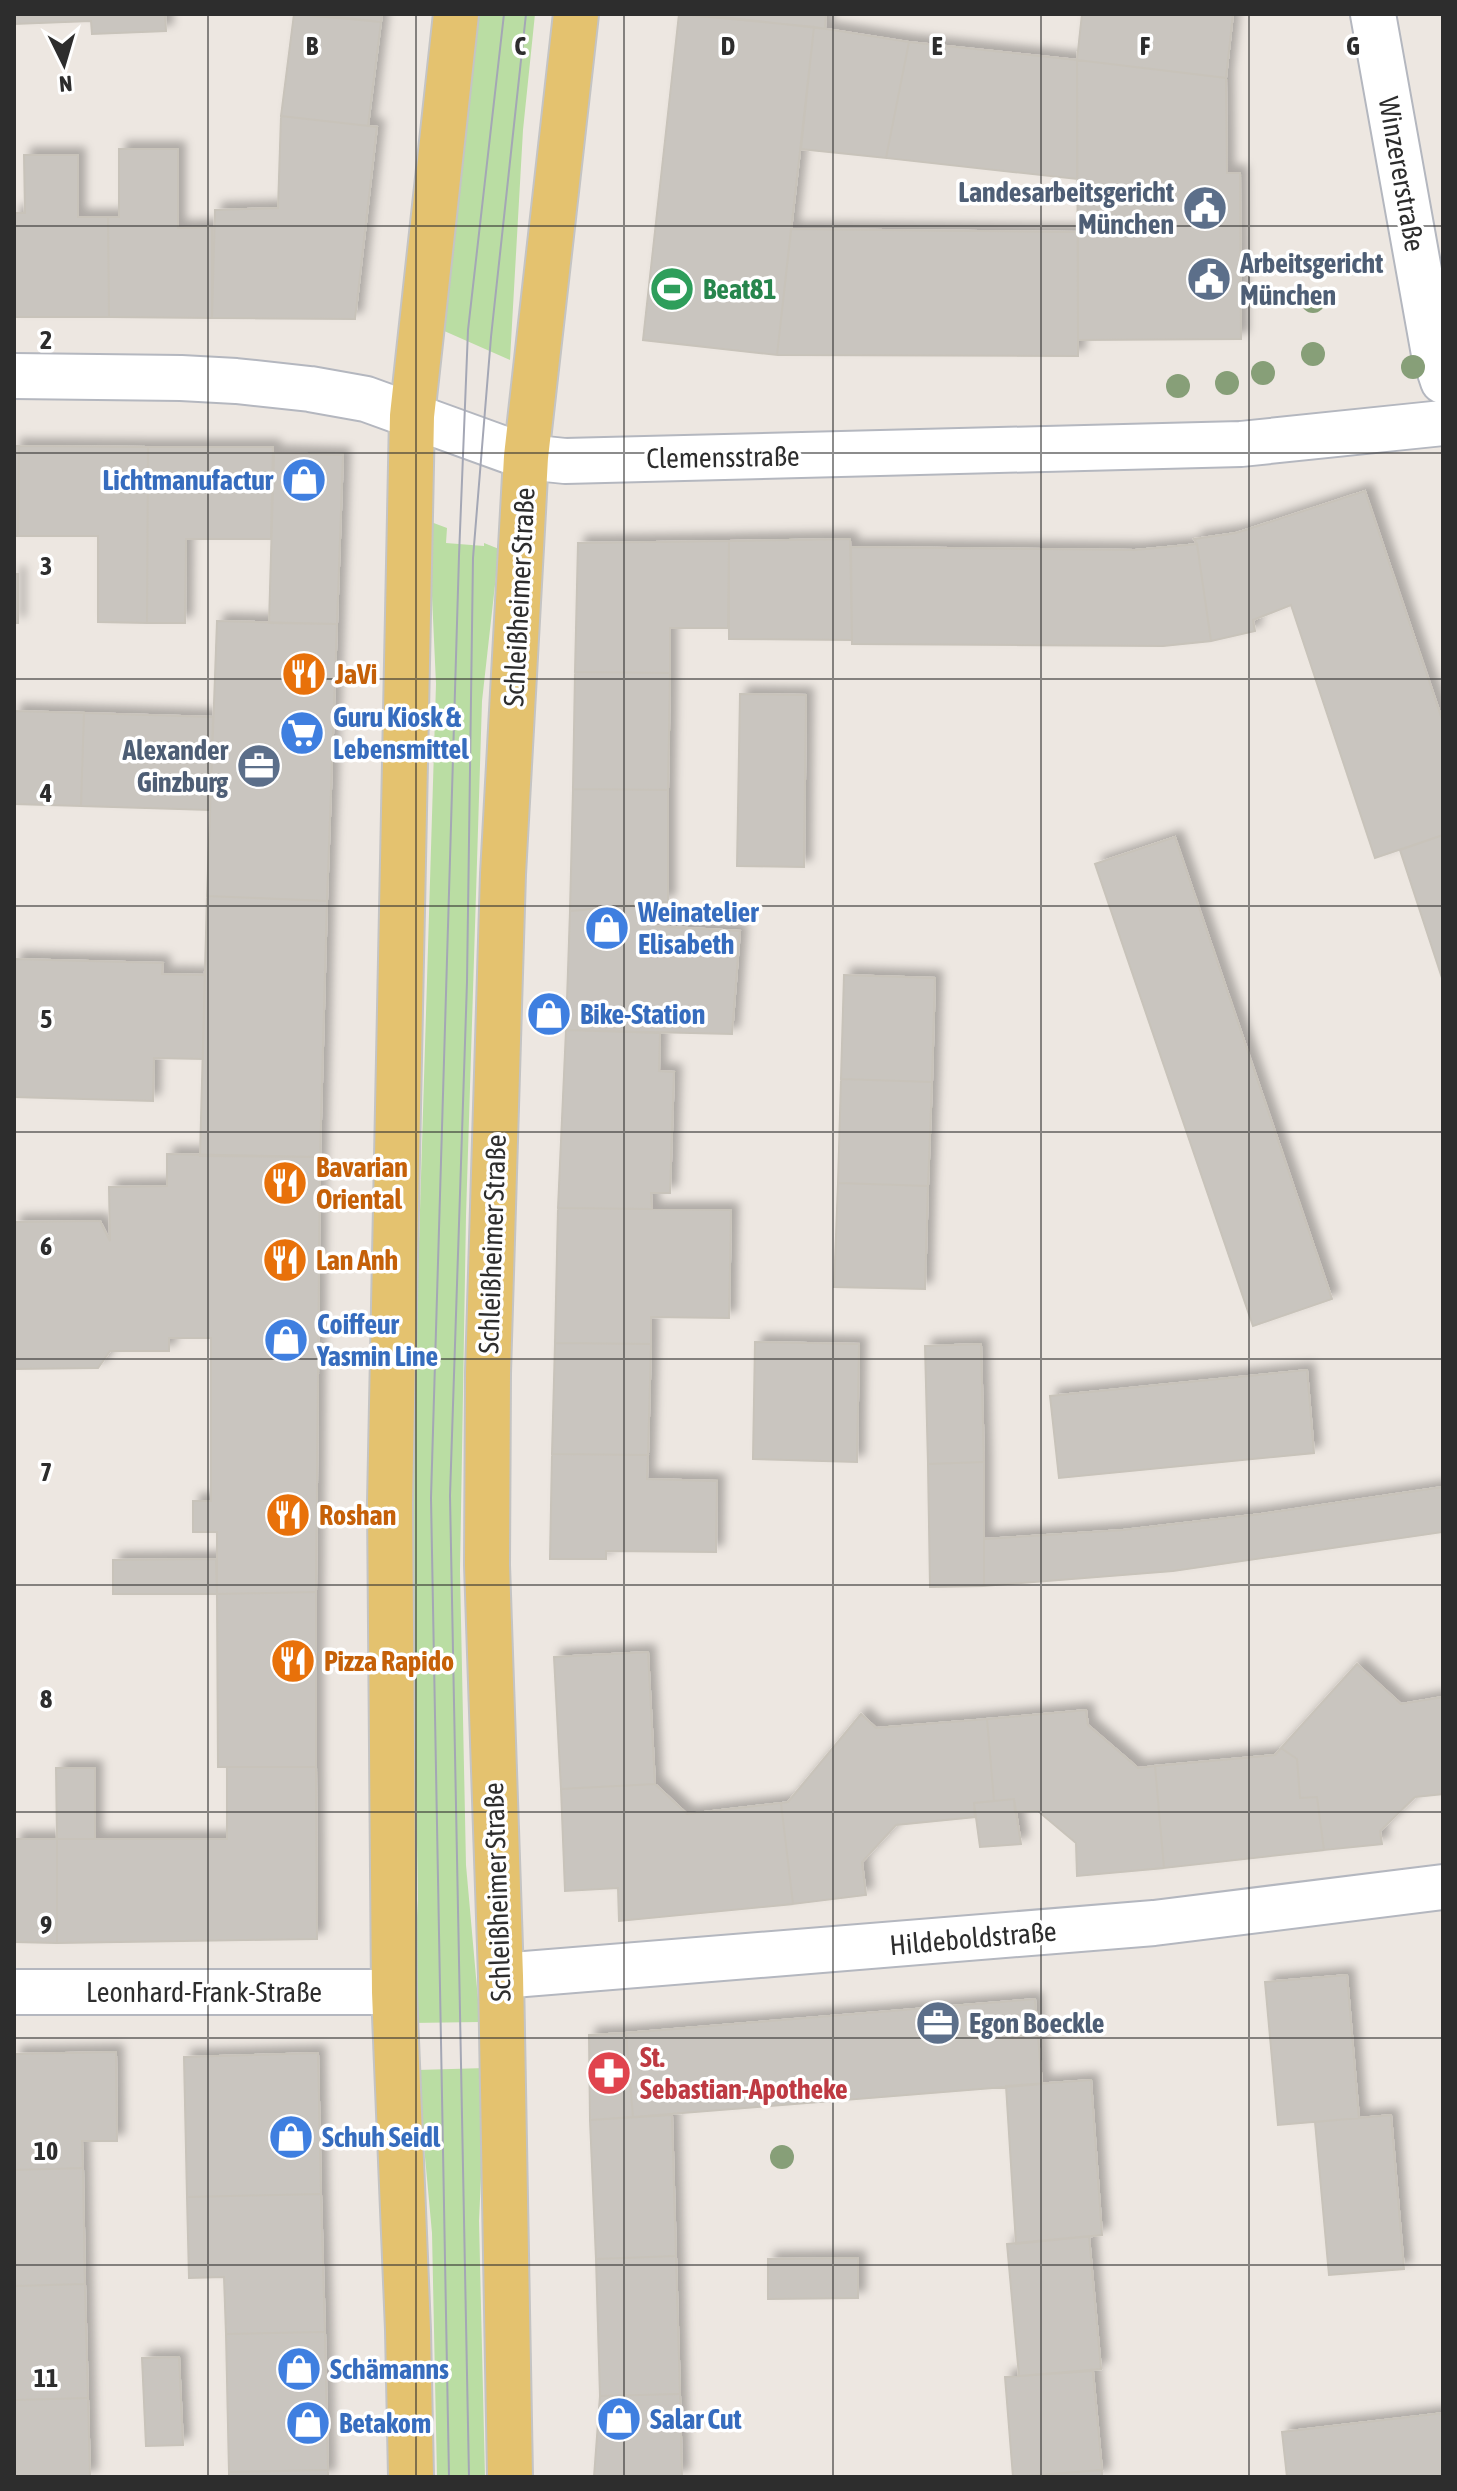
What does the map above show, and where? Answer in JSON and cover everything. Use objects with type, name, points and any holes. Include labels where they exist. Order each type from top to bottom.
[{"type":"main road","points":[[411,2477],[394,1992],[390,1503],[412,416],[456,14]]},
{"type":"main road","name":"Schleißheimer Straße","points":[[510,2477],[501,1976],[487,1565],[488,1373],[503,874],[526,457],[576,14]]},
{"type":"street","name":"Winzererstraße","points":[[1373,14],[1434,354],[1443,381]]},
{"type":"street","name":"Clemensstraße","points":[[14,376],[236,381],[366,399],[526,457],[565,461],[1241,444],[1443,423]]},
{"type":"street","name":"Hildeboldstraße","points":[[501,1976],[1154,1923],[1443,1887]]},
{"type":"street","name":"Leonhard-Frank-Straße","points":[[14,1992],[394,1992]]},
{"type":"green space","points":[[475,14],[535,14],[523,130],[510,360],[442,330]]},
{"type":"green space","points":[[431,522],[447,528],[446,543],[484,546],[484,543],[499,549],[482,701],[466,1216],[460,1571],[466,1865],[480,2022],[411,2023],[418,1900],[412,1555],[436,684]]},
{"type":"green space","points":[[486,2068],[479,2221],[485,2477],[437,2477],[432,2233],[417,2070]]},
{"type":"building","points":[[14,14],[165,14],[166,31],[92,34],[91,21],[14,24]]},
{"type":"building","points":[[294,14],[381,22],[368,126],[281,116]]},
{"type":"building","points":[[311,14],[382,14],[381,22]]},
{"type":"building","points":[[679,14],[814,27],[777,355],[643,340]]},
{"type":"building","points":[[697,14],[826,14],[825,29]]},
{"type":"building","points":[[1082,14],[1233,14],[1226,78],[1077,60]]},
{"type":"building","points":[[814,27],[909,42],[886,158],[801,149]]},
{"type":"building","points":[[909,42],[1077,60],[1077,179],[886,158]]},
{"type":"building","points":[[1077,60],[1226,78],[1227,173],[1240,173],[1241,339],[1078,340]]},
{"type":"building","points":[[281,116],[377,127],[355,319],[212,318],[215,210],[278,208]]},
{"type":"building","points":[[119,149],[178,149],[178,228],[212,227],[212,318],[109,317],[108,217],[119,217]]},
{"type":"building","points":[[24,155],[78,155],[78,217],[108,217],[109,317],[14,317],[14,213],[25,213]]},
{"type":"building","points":[[791,229],[1078,232],[1078,356],[777,355]]},
{"type":"building","points":[[14,446],[19,446],[18,536],[14,536]]},
{"type":"building","points":[[19,446],[148,447],[147,623],[98,622],[98,536],[18,536]]},
{"type":"building","points":[[148,447],[273,447],[271,539],[186,539],[185,623],[147,623]]},
{"type":"building","points":[[274,453],[343,455],[337,624],[269,623]]},
{"type":"building","points":[[1365,491],[1443,722],[1443,835],[1375,858],[1291,605],[1253,620],[1255,631],[1211,641],[1194,539],[1236,533]]},
{"type":"building","points":[[850,539],[852,640],[729,639],[729,541]]},
{"type":"building","points":[[729,541],[728,628],[670,628],[670,673],[575,672],[578,543]]},
{"type":"building","points":[[1197,544],[1211,641],[1163,646],[852,644],[851,547],[1135,550]]},
{"type":"building","points":[[14,574],[18,574],[18,623],[14,623]]},
{"type":"building","points":[[217,621],[337,624],[327,901],[207,896]]},
{"type":"building","points":[[575,672],[670,673],[668,790],[573,789]]},
{"type":"building","points":[[740,694],[806,695],[804,867],[737,866]]},
{"type":"building","points":[[14,711],[84,713],[81,806],[14,804]]},
{"type":"building","points":[[84,713],[213,717],[210,810],[81,806]]},
{"type":"building","points":[[573,789],[668,790],[668,902],[570,911]]},
{"type":"building","points":[[1443,835],[1443,981],[1400,850]]},
{"type":"building","points":[[1175,837],[1332,1299],[1253,1326],[1095,864]]},
{"type":"building","points":[[207,896],[327,901],[320,1157],[200,1156]]},
{"type":"building","points":[[654,904],[653,926],[740,931],[732,1034],[566,1030],[570,911]]},
{"type":"building","points":[[14,959],[163,963],[162,974],[205,975],[203,1059],[154,1058],[153,1101],[14,1097]]},
{"type":"building","points":[[844,975],[935,978],[932,1082],[841,1079]]},
{"type":"building","points":[[566,1030],[660,1033],[659,1071],[674,1072],[670,1193],[651,1193],[652,1209],[558,1208]]},
{"type":"building","points":[[841,1079],[932,1082],[928,1186],[838,1183]]},
{"type":"building","points":[[167,1154],[320,1157],[316,1592],[217,1594],[217,1532],[193,1532],[193,1501],[211,1501],[211,1338],[169,1338],[169,1351],[110,1351],[98,1368],[14,1369],[14,1222],[100,1221],[110,1241],[109,1187],[167,1186]]},
{"type":"building","points":[[838,1183],[928,1186],[925,1289],[834,1287]]},
{"type":"building","points":[[558,1208],[731,1210],[729,1318],[651,1317],[651,1344],[555,1343]]},
{"type":"building","points":[[755,1342],[859,1344],[857,1462],[753,1459]]},
{"type":"building","points":[[555,1343],[651,1344],[648,1455],[552,1454]]},
{"type":"building","points":[[981,1344],[984,1462],[928,1464],[925,1346]]},
{"type":"building","points":[[1307,1370],[1314,1453],[1059,1478],[1050,1396]]},
{"type":"building","points":[[552,1454],[648,1455],[647,1479],[717,1481],[716,1552],[606,1551],[606,1559],[550,1559]]},
{"type":"building","points":[[984,1462],[984,1586],[930,1587],[928,1464]]},
{"type":"building","points":[[1443,1487],[1443,1532],[1173,1571],[984,1586],[984,1539],[1123,1530],[1261,1514]]},
{"type":"building","points":[[216,1559],[217,1594],[113,1594],[113,1560]]},
{"type":"building","points":[[316,1592],[316,1767],[218,1767],[217,1594]]},
{"type":"building","points":[[648,1652],[655,1784],[561,1789],[554,1657]]},
{"type":"building","points":[[1357,1664],[1401,1704],[1443,1697],[1443,1794],[1415,1797],[1380,1831],[1382,1844],[1324,1850],[1317,1797],[1300,1798],[1297,1759],[1281,1748]]},
{"type":"building","points":[[1086,1710],[1088,1725],[1138,1768],[1155,1766],[1164,1868],[1077,1876],[1076,1843],[1038,1811],[1015,1812],[1014,1799],[994,1801],[987,1719]]},
{"type":"building","points":[[861,1714],[876,1728],[987,1719],[994,1801],[974,1803],[975,1817],[896,1825],[862,1862],[866,1895],[793,1904],[781,1803],[788,1802]]},
{"type":"building","points":[[1281,1748],[1297,1759],[1300,1798],[1317,1797],[1324,1850],[1164,1868],[1155,1766],[1275,1755]]},
{"type":"building","points":[[227,1767],[316,1767],[317,1939],[57,1943],[57,1839],[227,1839]]},
{"type":"building","points":[[56,1768],[95,1768],[95,1839],[57,1839]]},
{"type":"building","points":[[655,1784],[687,1814],[781,1803],[793,1904],[619,1921],[618,1888],[565,1891],[561,1789]]},
{"type":"building","points":[[1014,1799],[1021,1844],[980,1847],[974,1803]]},
{"type":"building","points":[[14,1839],[57,1839],[57,1943],[14,1942]]},
{"type":"building","points":[[1347,1975],[1359,2118],[1278,2125],[1265,1982]]},
{"type":"building","points":[[1035,1999],[1042,2084],[633,2117],[626,2033]]},
{"type":"building","points":[[626,2033],[633,2117],[590,2120],[589,2035]]},
{"type":"building","points":[[116,2052],[117,2141],[82,2141],[83,2168],[14,2170],[14,2054]]},
{"type":"building","points":[[318,2053],[321,2194],[187,2197],[184,2057]]},
{"type":"building","points":[[1091,2080],[1102,2235],[1016,2244],[1006,2086]]},
{"type":"building","points":[[672,2115],[676,2256],[596,2259],[590,2120]]},
{"type":"building","points":[[1391,2115],[1404,2269],[1329,2275],[1315,2122]]},
{"type":"building","points":[[83,2168],[85,2284],[14,2286],[14,2170]]},
{"type":"building","points":[[321,2194],[325,2332],[226,2334],[224,2277],[189,2278],[187,2197]]},
{"type":"building","points":[[1089,2236],[1101,2369],[1019,2376],[1007,2244]]},
{"type":"building","points":[[676,2256],[680,2394],[600,2396],[596,2259]]},
{"type":"building","points":[[858,2258],[858,2298],[768,2299],[768,2259]]},
{"type":"building","points":[[85,2284],[88,2398],[14,2400],[14,2286]]},
{"type":"building","points":[[325,2332],[328,2470],[229,2472],[226,2334]]},
{"type":"building","points":[[179,2357],[183,2445],[146,2446],[142,2358]]},
{"type":"building","points":[[1093,2371],[1102,2470],[1013,2477],[1005,2377]]},
{"type":"building","points":[[680,2394],[682,2477],[594,2477],[600,2396]]},
{"type":"building","points":[[88,2398],[90,2477],[14,2477],[14,2400]]},
{"type":"building","points":[[1443,2413],[1443,2477],[1287,2477],[1282,2432]]},
{"type":"building","points":[[328,2470],[328,2477],[229,2477],[229,2472]]},
{"type":"building","points":[[1102,2470],[1102,2477],[1013,2477]]},
{"type":"tram line","points":[[449,2477],[431,1498],[468,330],[504,14]]},
{"type":"tram line","points":[[469,2477],[450,1496],[467,982],[473,558],[491,337],[526,14]]},
{"type":"place","name":"Landesarbeitsgericht München","points":[[1205,208]]},
{"type":"place","name":"Arbeitsgericht München","points":[[1209,279]]},
{"type":"place","name":"Beat81","points":[[672,289]]},
{"type":"place","name":"Lichtmanufactur","points":[[304,480]]},
{"type":"place","name":"JaVi","points":[[304,674]]},
{"type":"place","name":"Guru Kiosk & Lebensmittel","points":[[302,733]]},
{"type":"place","name":"Alexander Ginzburg","points":[[259,766]]},
{"type":"place","name":"Weinatelier Elisabeth","points":[[607,928]]},
{"type":"place","name":"Bike-Station","points":[[549,1014]]},
{"type":"place","name":"Bavarian Oriental","points":[[285,1183]]},
{"type":"place","name":"Lan Anh","points":[[285,1260]]},
{"type":"place","name":"Coiffeur Yasmin Line","points":[[286,1340]]},
{"type":"place","name":"Roshan","points":[[288,1515]]},
{"type":"place","name":"Pizza Rapido","points":[[293,1661]]},
{"type":"place","name":"Egon Boeckle","points":[[938,2023]]},
{"type":"place","name":"St. Sebastian-Apotheke","points":[[609,2073]]},
{"type":"place","name":"Schuh Seidl","points":[[291,2137]]},
{"type":"place","name":"Schämanns","points":[[299,2369]]},
{"type":"place","name":"Salar Cut","points":[[619,2419]]},
{"type":"place","name":"Betakom","points":[[308,2423]]}]
